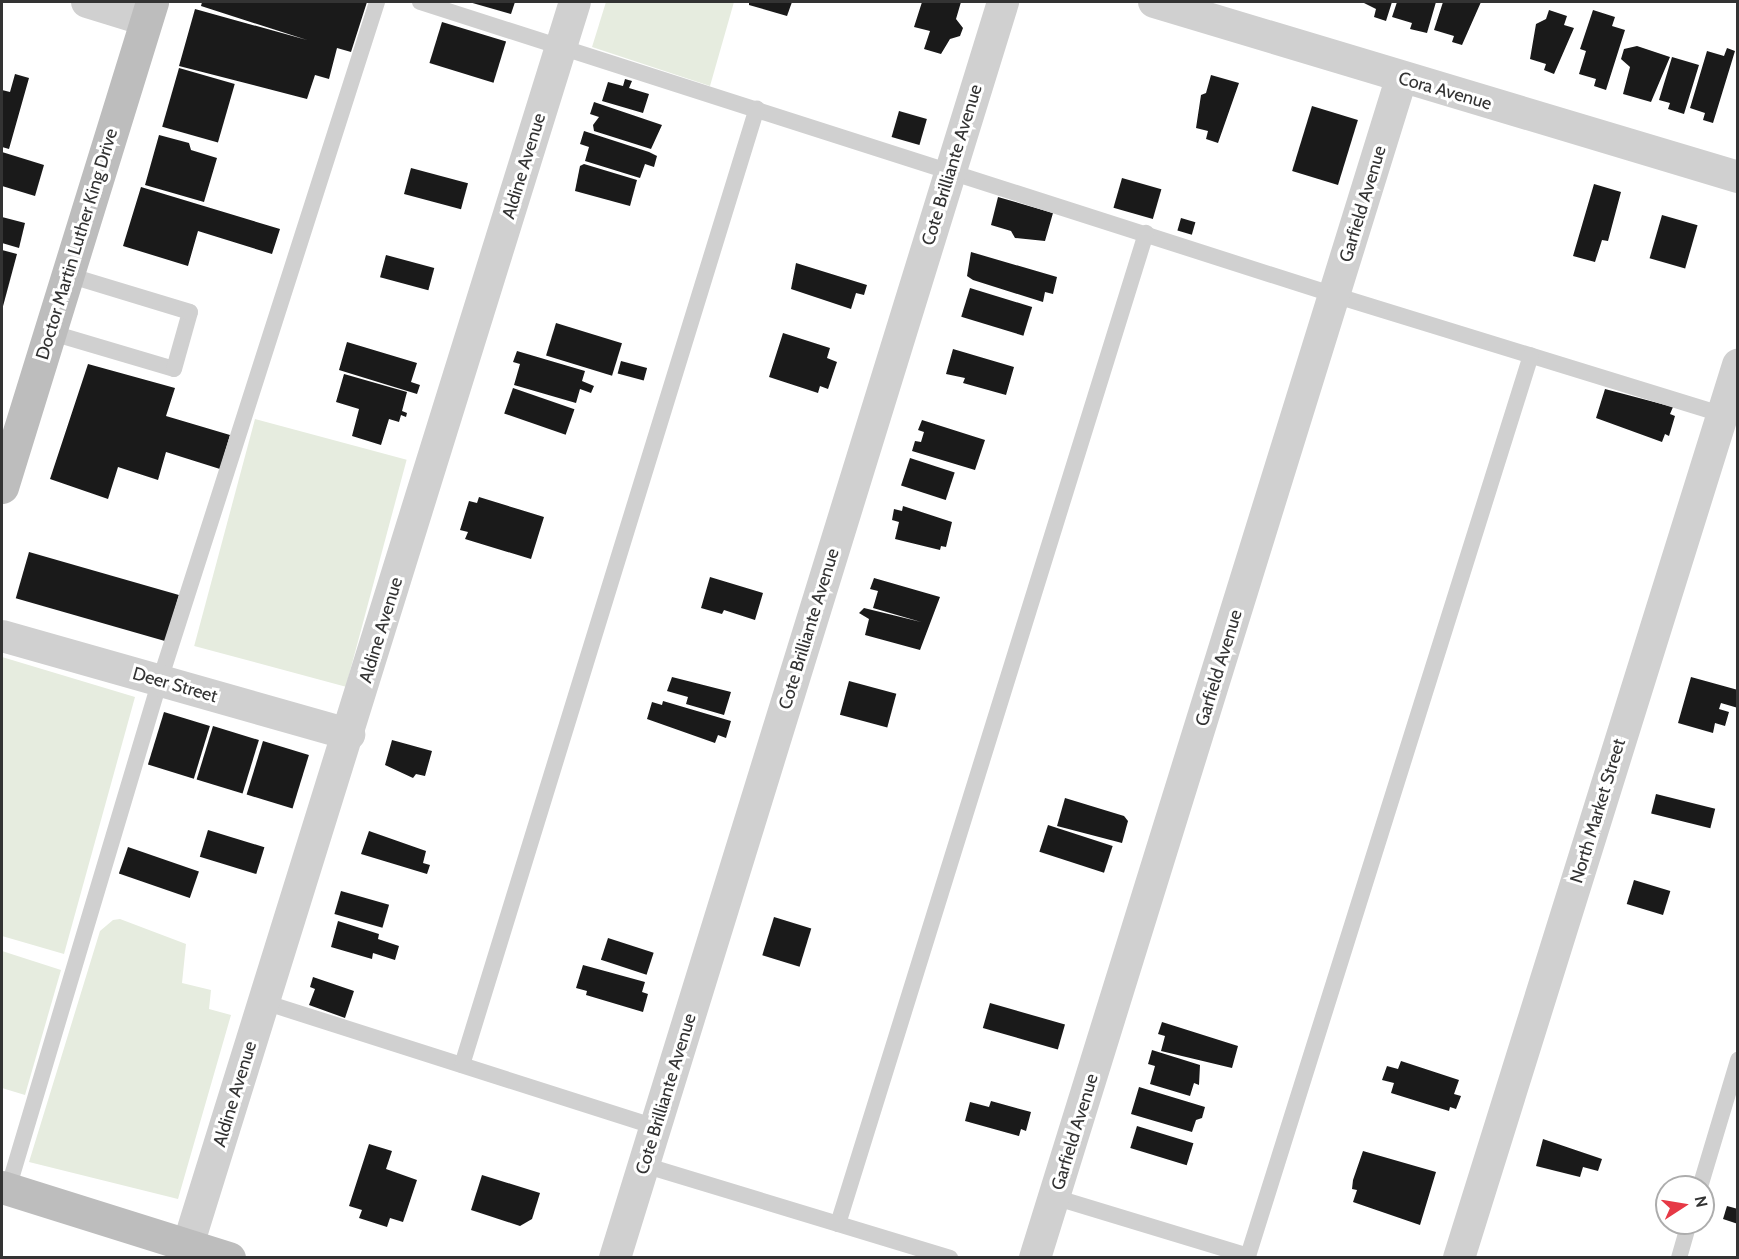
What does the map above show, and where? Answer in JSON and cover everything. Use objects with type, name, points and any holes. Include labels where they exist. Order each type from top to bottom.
[{"type":"main road","name":"Doctor Martin Luther King Drive","points":[[2,486],[7,453],[68,275],[149,11]]},
{"type":"main road","points":[[5,1188],[186,1251],[229,1257]]},
{"type":"street","points":[[87,2],[149,11]]},
{"type":"street","name":"Aldine Avenue","points":[[186,1251],[349,734],[575,2]]},
{"type":"street","name":"Cote Brilliante Avenue","points":[[615,1257],[1003,2]]},
{"type":"street","name":"Cora Avenue","points":[[1154,2],[1401,79],[1737,177]]},
{"type":"street","name":"Garfield Avenue","points":[[1035,1257],[1401,79]]},
{"type":"street","name":"North Market Street","points":[[1459,1257],[1737,365]]},
{"type":"street","name":"Deer Street","points":[[2,636],[349,734]]},
{"type":"lane","points":[[5,1188],[160,681],[377,2]]},
{"type":"lane","points":[[420,2],[951,169],[1334,295],[1722,414]]},
{"type":"lane","points":[[462,1065],[757,108]]},
{"type":"lane","points":[[838,1224],[1146,233]]},
{"type":"lane","points":[[49,332],[174,369],[190,312],[68,275]]},
{"type":"lane","points":[[1054,1197],[1248,1256],[1531,355]]},
{"type":"lane","points":[[264,1002],[655,1127]]},
{"type":"lane","points":[[1703,1175],[1737,1060]]},
{"type":"lane","points":[[644,1165],[950,1257]]},
{"type":"lane","points":[[1679,1257],[1685,1235]]},
{"type":"shaded area","points":[[606,2],[734,2],[710,86],[592,47]]},
{"type":"shaded area","points":[[255,419],[407,460],[346,687],[194,646]]},
{"type":"shaded area","points":[[2,657],[135,697],[64,954],[2,936]]},
{"type":"shaded area","points":[[120,919],[186,944],[182,983],[211,990],[209,1009],[231,1015],[178,1199],[29,1162],[100,931],[113,920]]},
{"type":"shaded area","points":[[2,951],[61,970],[25,1095],[2,1088]]},
{"type":"building","points":[[202,2],[367,2],[351,52],[337,48],[329,79],[315,75],[307,99],[179,66],[195,9],[307,40],[201,6]]},
{"type":"building","points":[[469,2],[515,2],[511,14]]},
{"type":"building","points":[[749,2],[792,2],[787,16],[749,5]]},
{"type":"building","points":[[922,2],[961,2],[956,19],[963,28],[960,36],[950,39],[941,54],[924,49],[930,31],[914,27]]},
{"type":"building","points":[[1362,2],[1392,2],[1386,21],[1374,17],[1376,9]]},
{"type":"building","points":[[1397,2],[1436,2],[1427,33],[1410,29],[1412,23],[1392,17]]},
{"type":"building","points":[[1443,2],[1481,2],[1462,45],[1452,42],[1454,36],[1434,30]]},
{"type":"building","points":[[1549,10],[1567,16],[1564,25],[1574,28],[1554,74],[1544,70],[1546,64],[1530,59],[1536,24],[1546,19]]},
{"type":"building","points":[[1593,10],[1615,17],[1612,26],[1625,30],[1606,90],[1594,86],[1596,79],[1579,74],[1586,51],[1580,49]]},
{"type":"building","points":[[442,22],[506,42],[494,83],[429,63]]},
{"type":"building","points":[[1637,46],[1670,57],[1651,102],[1623,94],[1630,67],[1621,59],[1624,49]]},
{"type":"building","points":[[1727,48],[1735,51],[1713,123],[1703,120],[1705,113],[1690,108],[1707,51],[1724,56]]},
{"type":"building","points":[[1672,57],[1699,65],[1684,114],[1668,109],[1670,103],[1659,100]]},
{"type":"building","points":[[179,68],[235,84],[218,143],[162,127]]},
{"type":"building","points":[[15,74],[29,78],[9,149],[2,147],[2,90],[10,92]]},
{"type":"building","points":[[1211,75],[1239,83],[1218,143],[1206,139],[1208,131],[1196,128],[1201,95],[1206,93]]},
{"type":"building","points":[[625,79],[632,81],[629,88],[649,94],[643,113],[602,101],[608,82],[623,86]]},
{"type":"building","points":[[594,102],[662,125],[651,149],[594,131],[593,125],[599,117],[590,114]]},
{"type":"building","points":[[1312,106],[1358,120],[1338,185],[1292,171]]},
{"type":"building","points":[[899,111],[927,119],[919,145],[892,137]]},
{"type":"building","points":[[584,131],[657,156],[654,167],[645,164],[640,178],[585,161],[589,147],[580,144]]},
{"type":"building","points":[[159,135],[189,143],[191,150],[217,158],[204,202],[145,185]]},
{"type":"building","points":[[2,152],[44,165],[35,196],[2,186]]},
{"type":"building","points":[[584,164],[637,180],[630,206],[575,191],[580,166]]},
{"type":"building","points":[[411,168],[468,183],[461,209],[404,194]]},
{"type":"building","points":[[1122,178],[1161,189],[1153,219],[1113,208]]},
{"type":"building","points":[[1594,184],[1621,192],[1608,241],[1602,240],[1595,262],[1573,256]]},
{"type":"building","points":[[141,187],[280,229],[272,254],[198,231],[188,266],[123,246]]},
{"type":"building","points":[[998,197],[1053,213],[1045,241],[1015,238],[1011,231],[991,225]]},
{"type":"building","points":[[1662,215],[1698,225],[1685,268],[1650,258]]},
{"type":"building","points":[[2,217],[25,223],[19,248],[2,243]]},
{"type":"building","points":[[1181,218],[1195,222],[1192,235],[1177,230]]},
{"type":"building","points":[[2,250],[17,254],[2,310]]},
{"type":"building","points":[[971,252],[1057,277],[1053,294],[1045,292],[1043,302],[973,280],[967,276]]},
{"type":"building","points":[[386,255],[434,268],[428,290],[380,277]]},
{"type":"building","points":[[796,263],[867,285],[864,295],[856,293],[851,309],[791,289]]},
{"type":"building","points":[[970,288],[1032,307],[1023,336],[961,317]]},
{"type":"building","points":[[556,323],[622,343],[612,376],[546,356]]},
{"type":"building","points":[[783,333],[830,348],[827,358],[837,362],[828,389],[820,386],[818,393],[769,377]]},
{"type":"building","points":[[347,342],[417,363],[411,382],[420,385],[417,394],[339,370]]},
{"type":"building","points":[[953,349],[1014,367],[1006,395],[963,383],[965,378],[946,374]]},
{"type":"building","points":[[517,351],[585,371],[582,381],[594,386],[591,393],[580,389],[576,403],[514,385],[520,364],[513,362]]},
{"type":"building","points":[[621,361],[647,368],[644,381],[618,374]]},
{"type":"building","points":[[88,364],[175,388],[166,416],[230,435],[220,469],[166,452],[158,480],[118,467],[108,499],[50,479]]},
{"type":"building","points":[[344,374],[407,392],[402,411],[407,413],[406,417],[401,415],[399,422],[389,419],[381,445],[352,436],[359,409],[336,402]]},
{"type":"building","points":[[513,388],[574,409],[566,435],[504,414]]},
{"type":"building","points":[[1605,389],[1673,407],[1670,414],[1675,416],[1669,436],[1665,434],[1662,442],[1596,418]]},
{"type":"building","points":[[922,420],[985,440],[975,470],[912,451],[915,441],[921,442],[924,432],[918,430]]},
{"type":"building","points":[[910,458],[955,473],[946,500],[901,486]]},
{"type":"building","points":[[479,497],[544,517],[531,559],[465,539],[468,532],[460,530],[469,501],[477,503]]},
{"type":"building","points":[[903,506],[952,522],[946,547],[941,546],[940,550],[895,539],[899,522],[892,520],[894,509],[902,511]]},
{"type":"building","points":[[29,552],[179,595],[166,641],[16,598]]},
{"type":"building","points":[[710,577],[763,593],[755,620],[724,610],[722,614],[701,608]]},
{"type":"building","points":[[874,578],[940,597],[920,650],[865,635],[869,619],[859,613],[864,608],[921,622],[873,608],[878,591],[870,589]]},
{"type":"building","points":[[672,677],[731,692],[724,715],[686,704],[688,697],[667,691]]},
{"type":"building","points":[[1691,677],[1738,690],[1738,708],[1721,703],[1719,709],[1729,712],[1725,726],[1715,723],[1713,733],[1678,723]]},
{"type":"building","points":[[849,681],[896,694],[887,727],[840,715]]},
{"type":"building","points":[[663,701],[731,721],[726,738],[718,735],[715,743],[647,719],[652,702],[662,705]]},
{"type":"building","points":[[164,712],[210,726],[194,779],[148,765]]},
{"type":"building","points":[[213,726],[259,740],[243,794],[197,780]]},
{"type":"building","points":[[392,740],[432,751],[425,776],[416,774],[413,778],[385,765]]},
{"type":"building","points":[[263,741],[309,755],[293,809],[247,795]]},
{"type":"building","points":[[1656,794],[1715,809],[1710,828],[1651,813]]},
{"type":"building","points":[[1065,798],[1124,816],[1128,821],[1122,843],[1057,826]]},
{"type":"building","points":[[1048,825],[1113,846],[1104,873],[1039,852]]},
{"type":"building","points":[[208,830],[264,847],[256,874],[200,857]]},
{"type":"building","points":[[369,831],[426,851],[423,863],[430,865],[427,874],[361,854]]},
{"type":"building","points":[[128,847],[199,871],[190,898],[119,873]]},
{"type":"building","points":[[1634,880],[1670,891],[1663,915],[1627,904]]},
{"type":"building","points":[[341,891],[389,905],[382,928],[334,914]]},
{"type":"building","points":[[774,917],[811,928],[800,967],[762,955]]},
{"type":"building","points":[[338,921],[379,934],[378,939],[399,946],[395,960],[373,953],[372,959],[331,947]]},
{"type":"building","points":[[608,938],[654,953],[647,975],[601,960]]},
{"type":"building","points":[[583,965],[645,982],[642,992],[648,994],[643,1012],[586,995],[587,991],[576,988]]},
{"type":"building","points":[[313,977],[354,991],[345,1018],[309,1005],[315,989],[310,987]]},
{"type":"building","points":[[990,1003],[1065,1024],[1058,1049],[983,1028]]},
{"type":"building","points":[[1162,1022],[1238,1046],[1232,1068],[1161,1051],[1165,1036],[1158,1034]]},
{"type":"building","points":[[1152,1050],[1200,1065],[1199,1085],[1194,1083],[1190,1096],[1150,1084],[1155,1066],[1148,1064]]},
{"type":"building","points":[[1401,1061],[1459,1080],[1454,1094],[1461,1096],[1456,1109],[1450,1107],[1449,1111],[1391,1093],[1394,1083],[1382,1080],[1387,1066],[1398,1069]]},
{"type":"building","points":[[1139,1087],[1205,1107],[1202,1118],[1196,1120],[1192,1132],[1131,1114]]},
{"type":"building","points":[[991,1101],[1031,1112],[1026,1131],[1021,1129],[1019,1136],[965,1121],[970,1102],[989,1107]]},
{"type":"building","points":[[1137,1126],[1193,1143],[1187,1165],[1130,1148]]},
{"type":"building","points":[[1543,1139],[1602,1159],[1598,1171],[1583,1167],[1580,1177],[1536,1166]]},
{"type":"building","points":[[369,1144],[392,1151],[386,1169],[417,1180],[403,1222],[390,1218],[387,1227],[359,1218],[362,1210],[349,1206]]},
{"type":"building","points":[[1363,1151],[1436,1172],[1420,1225],[1353,1202],[1357,1190],[1352,1189],[1353,1180]]},
{"type":"building","points":[[482,1175],[540,1193],[532,1219],[520,1226],[471,1210]]},
{"type":"building","points":[[1727,1206],[1738,1209],[1738,1224],[1723,1219]]}]
